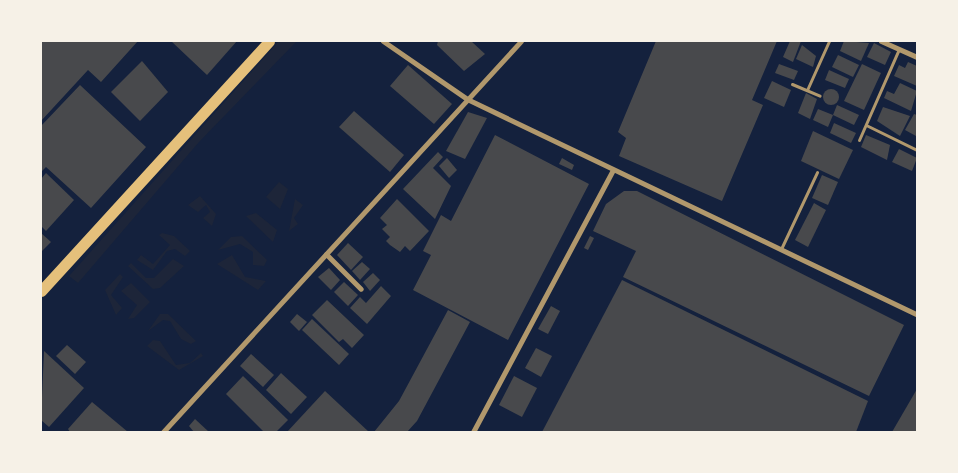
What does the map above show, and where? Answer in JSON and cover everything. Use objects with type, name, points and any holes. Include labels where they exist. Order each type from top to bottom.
[{"type":"highway","points":[[41,290],[270,41]]},
{"type":"street","points":[[383,41],[467,99],[917,315]]},
{"type":"street","points":[[163,432],[521,41]]},
{"type":"street","points":[[882,41],[917,57]]},
{"type":"street","points":[[473,432],[613,170]]},
{"type":"street","points":[[326,254],[361,289]]},
{"type":"lane","points":[[807,90],[829,41]]},
{"type":"lane","points":[[859,140],[899,49]]},
{"type":"lane","points":[[792,84],[820,96]]},
{"type":"lane","points":[[866,125],[917,150]]},
{"type":"lane","points":[[780,250],[816,172]]},
{"type":"shaded area","points":[[279,41],[297,41],[199,142],[78,283],[69,276]]},
{"type":"shaded area","points":[[279,182],[288,189],[280,209],[266,197]]},
{"type":"shaded area","points":[[200,196],[216,214],[212,226],[203,218],[210,212],[206,205],[198,212],[188,205]]},
{"type":"shaded area","points":[[295,199],[303,205],[294,218],[298,224],[289,231]]},
{"type":"shaded area","points":[[256,213],[277,230],[273,242],[246,216]]},
{"type":"shaded area","points":[[162,233],[174,236],[190,251],[185,256],[175,249],[167,251],[153,270],[137,260],[141,255],[153,264],[170,245],[159,235]]},
{"type":"shaded area","points":[[242,236],[267,260],[264,266],[253,265],[253,252],[240,244],[218,250],[231,237]]},
{"type":"shaded area","points":[[232,255],[245,277],[266,281],[258,290],[217,264]]},
{"type":"shaded area","points":[[173,259],[184,266],[160,288],[153,289],[128,266],[131,263],[146,278],[154,278]]},
{"type":"shaded area","points":[[120,274],[123,277],[111,295],[122,308],[116,315],[105,290]]},
{"type":"shaded area","points":[[131,283],[150,302],[134,318],[128,319],[137,305],[121,291]]},
{"type":"shaded area","points":[[160,314],[168,314],[196,341],[191,344],[181,339],[170,321],[163,320],[148,331]]},
{"type":"shaded area","points":[[153,340],[160,341],[176,365],[190,363],[201,353],[203,356],[179,370],[147,346]]},
{"type":"building","points":[[41,41],[138,41],[101,82],[88,70],[41,121]]},
{"type":"building","points":[[171,41],[237,41],[207,75]]},
{"type":"building","points":[[438,41],[471,41],[485,54],[464,71],[437,45]]},
{"type":"building","points":[[656,41],[777,41],[752,100],[763,105],[722,201],[619,156],[626,138],[618,132]]},
{"type":"building","points":[[790,41],[801,41],[793,62],[783,57]]},
{"type":"building","points":[[844,41],[869,43],[861,61],[840,51]]},
{"type":"building","points":[[874,43],[891,52],[885,65],[867,57]]},
{"type":"building","points":[[802,45],[816,56],[813,67],[796,59]]},
{"type":"building","points":[[838,55],[859,65],[853,77],[832,67]]},
{"type":"building","points":[[142,61],[168,92],[140,121],[111,92]]},
{"type":"building","points":[[908,62],[917,66],[917,86],[894,76],[899,65],[905,68]]},
{"type":"building","points":[[779,64],[798,71],[794,80],[775,73]]},
{"type":"building","points":[[862,64],[881,73],[864,110],[844,101]]},
{"type":"building","points":[[408,65],[452,104],[434,124],[390,86]]},
{"type":"building","points":[[829,70],[849,79],[845,88],[825,80]]},
{"type":"building","points":[[772,81],[791,90],[784,107],[764,98]]},
{"type":"building","points":[[900,83],[917,91],[911,111],[884,98],[887,91],[894,94]]},
{"type":"building","points":[[80,85],[146,147],[91,208],[46,167],[41,172],[41,126]]},
{"type":"building","points":[[828,89],[834,89],[839,94],[837,103],[828,105],[823,100],[823,94]]},
{"type":"building","points":[[806,93],[817,99],[810,119],[798,113]]},
{"type":"building","points":[[837,105],[859,115],[854,125],[833,115]]},
{"type":"building","points":[[883,107],[910,116],[900,136],[877,121]]},
{"type":"building","points":[[818,109],[833,115],[828,127],[813,120]]},
{"type":"building","points":[[354,111],[404,155],[390,172],[339,127]]},
{"type":"building","points":[[468,112],[487,118],[465,159],[446,151]]},
{"type":"building","points":[[914,114],[917,115],[916,136],[905,130]]},
{"type":"building","points":[[834,123],[856,133],[851,143],[830,133]]},
{"type":"building","points":[[813,131],[853,150],[839,179],[801,161]]},
{"type":"building","points":[[495,135],[589,184],[508,340],[413,290],[431,255],[423,251],[441,215],[451,221]]},
{"type":"building","points":[[866,135],[890,145],[887,160],[861,147]]},
{"type":"building","points":[[899,149],[917,158],[912,171],[892,162]]},
{"type":"building","points":[[438,152],[443,157],[433,168],[451,186],[435,219],[403,189]]},
{"type":"building","points":[[447,158],[457,170],[449,178],[439,166]]},
{"type":"building","points":[[562,158],[574,165],[572,170],[559,164]]},
{"type":"building","points":[[46,173],[74,200],[46,231],[41,226],[41,179]]},
{"type":"building","points":[[822,175],[838,182],[828,205],[812,198]]},
{"type":"building","points":[[624,191],[637,191],[904,325],[869,396],[623,277],[636,251],[593,231],[606,204]]},
{"type":"building","points":[[397,199],[429,231],[410,251],[405,246],[400,252],[390,245],[386,241],[390,237],[382,229],[387,225],[380,218]]},
{"type":"building","points":[[814,203],[826,210],[808,247],[795,240]]},
{"type":"building","points":[[41,233],[51,242],[41,252]]},
{"type":"building","points":[[590,236],[594,238],[588,250],[584,248]]},
{"type":"building","points":[[348,243],[363,257],[351,270],[337,255]]},
{"type":"building","points":[[362,262],[370,269],[360,280],[352,271]]},
{"type":"building","points":[[329,268],[340,280],[331,290],[318,277]]},
{"type":"building","points":[[373,273],[380,280],[370,291],[363,282]]},
{"type":"building","points":[[622,280],[868,401],[856,432],[542,432]]},
{"type":"building","points":[[344,282],[358,295],[348,306],[334,292]]},
{"type":"building","points":[[381,286],[391,296],[367,324],[350,308],[360,297],[366,303]]},
{"type":"building","points":[[327,300],[364,335],[352,348],[343,339],[339,342],[312,315]]},
{"type":"building","points":[[551,306],[560,311],[548,334],[538,329]]},
{"type":"building","points":[[448,310],[470,322],[417,421],[407,432],[374,432],[399,401]]},
{"type":"building","points":[[297,314],[307,322],[299,331],[290,322]]},
{"type":"building","points":[[312,319],[349,354],[339,365],[302,330]]},
{"type":"building","points":[[67,345],[86,362],[75,374],[56,356]]},
{"type":"building","points":[[536,348],[552,356],[541,377],[525,368]]},
{"type":"building","points":[[44,351],[84,388],[49,427],[41,420]]},
{"type":"building","points":[[251,354],[274,375],[263,387],[240,366]]},
{"type":"building","points":[[281,373],[307,397],[291,414],[266,390]]},
{"type":"building","points":[[243,376],[288,420],[276,432],[264,432],[226,394]]},
{"type":"building","points":[[514,376],[537,388],[522,417],[499,405]]},
{"type":"building","points":[[917,389],[917,432],[892,432]]},
{"type":"building","points":[[325,391],[369,432],[287,432]]},
{"type":"building","points":[[92,402],[128,432],[70,432],[68,429]]},
{"type":"building","points":[[195,419],[209,432],[194,432],[189,426]]}]
